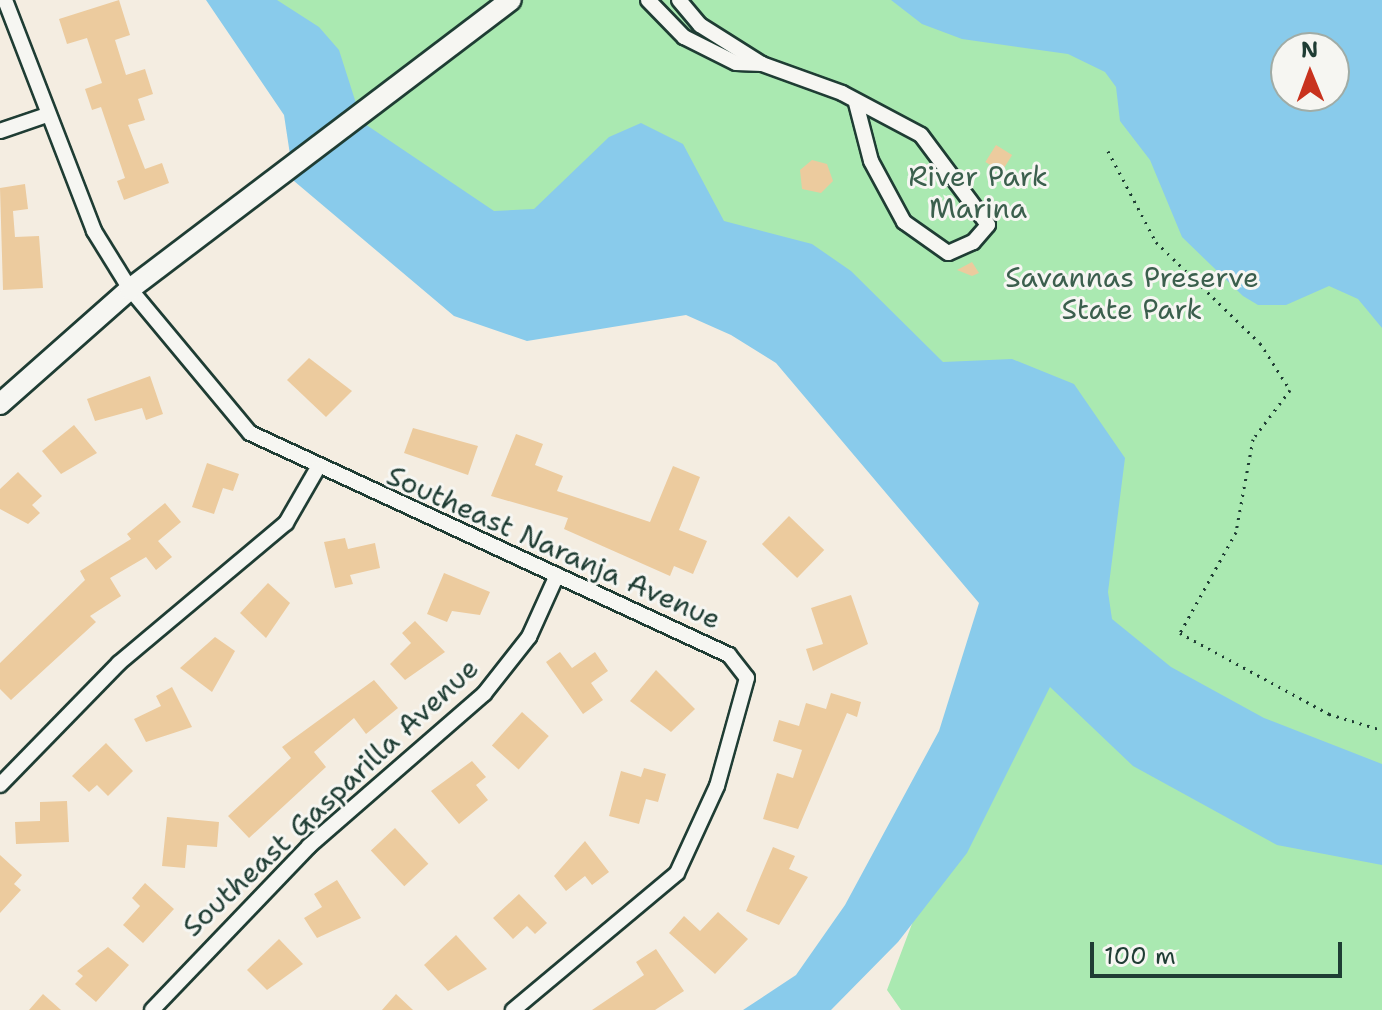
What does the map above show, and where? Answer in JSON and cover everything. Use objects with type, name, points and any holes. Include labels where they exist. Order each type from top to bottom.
[{"type":"main road","points":[[0,404],[130,289],[511,0]]},
{"type":"street","name":"Southeast Naranja Avenue","points":[[5,0],[44,116],[94,231],[130,289],[250,433],[317,469],[729,655],[747,678],[717,786],[677,873],[513,1010]]},
{"type":"street","points":[[679,0],[700,25],[762,64],[856,103],[921,135],[947,165],[988,225],[973,242],[948,253],[904,222],[871,161],[856,103]]},
{"type":"street","points":[[650,1],[684,37],[736,63],[762,64]]},
{"type":"street","points":[[0,131],[44,116]]},
{"type":"street","points":[[0,785],[119,663],[286,523],[317,469]]},
{"type":"street","name":"Southeast Gasparilla Avenue","points":[[152,1010],[309,846],[484,694],[529,637],[557,575]]},
{"type":"path","points":[[1108,151],[1156,242],[1260,343],[1282,368],[1290,390],[1253,439],[1236,532],[1180,633],[1329,714],[1382,730]]},
{"type":"green space","name":"Savannas Preserve State Park","points":[[256,0],[1382,0],[1382,1010],[901,1010],[887,990],[1047,566],[809,309],[362,192]]},
{"type":"water","points":[[206,0],[277,0],[319,27],[339,50],[362,122],[494,211],[534,209],[609,137],[641,123],[683,144],[724,221],[812,244],[851,271],[943,362],[1012,359],[1074,384],[1125,458],[1108,592],[1112,619],[1171,667],[1264,718],[1382,764],[1382,865],[1277,845],[1133,766],[1050,687],[967,853],[898,942],[831,1010],[743,1010],[796,975],[845,905],[939,731],[979,603],[776,363],[731,335],[686,315],[527,341],[454,316],[294,181],[284,115]]},
{"type":"water","points":[[891,0],[1382,0],[1382,328],[1358,299],[1329,286],[1286,305],[1258,305],[1243,296],[1182,237],[1150,160],[1120,121],[1116,87],[1105,72],[1068,54],[962,39],[922,24]]},
{"type":"building","points":[[119,0],[130,35],[115,40],[126,75],[145,69],[153,94],[138,99],[145,120],[128,125],[145,169],[162,163],[169,183],[124,200],[117,181],[125,178],[101,107],[92,110],[85,89],[102,83],[87,38],[67,44],[59,19]]},
{"type":"building","points":[[996,145],[1012,155],[1002,172],[985,162]]},
{"type":"building","points":[[812,160],[827,164],[833,181],[821,193],[802,189],[800,170]]},
{"type":"building","points":[[25,184],[28,209],[13,211],[15,237],[39,236],[43,288],[3,290],[0,188]]},
{"type":"building","points":[[972,262],[979,273],[972,276],[957,270]]},
{"type":"building","points":[[309,358],[352,391],[326,417],[287,380]]},
{"type":"building","points":[[150,376],[163,414],[146,420],[142,408],[95,421],[87,399]]},
{"type":"building","points":[[74,425],[97,453],[61,474],[42,451]]},
{"type":"building","points":[[413,428],[478,446],[468,475],[404,453]]},
{"type":"building","points":[[516,434],[543,444],[535,465],[563,476],[557,491],[650,522],[673,466],[700,477],[679,530],[707,541],[693,574],[674,566],[670,576],[564,529],[568,518],[491,496]]},
{"type":"building","points":[[207,463],[239,474],[233,491],[223,488],[214,514],[192,507]]},
{"type":"building","points":[[18,472],[42,496],[32,505],[40,513],[28,524],[0,509],[0,489]]},
{"type":"building","points":[[165,503],[181,522],[158,541],[172,557],[156,570],[146,557],[110,578],[121,596],[90,616],[96,622],[11,700],[0,689],[0,663],[85,580],[80,571],[131,539],[127,534]]},
{"type":"building","points":[[789,516],[824,550],[797,578],[762,544]]},
{"type":"building","points":[[345,538],[348,549],[375,543],[380,568],[350,575],[353,584],[335,588],[324,542]]},
{"type":"building","points":[[444,573],[490,592],[480,615],[452,611],[447,622],[427,614]]},
{"type":"building","points":[[268,583],[290,603],[266,638],[240,613]]},
{"type":"building","points":[[851,595],[868,644],[813,671],[806,649],[823,644],[811,608]]},
{"type":"building","points":[[415,621],[445,652],[405,680],[390,664],[411,643],[402,633]]},
{"type":"building","points":[[215,637],[235,651],[212,692],[180,668]]},
{"type":"building","points":[[560,652],[572,668],[595,652],[608,671],[591,683],[603,700],[583,714],[546,662]]},
{"type":"building","points":[[656,670],[695,709],[671,732],[630,701]]},
{"type":"building","points":[[374,680],[398,708],[366,734],[354,718],[314,752],[326,767],[249,838],[228,816],[291,758],[282,747]]},
{"type":"building","points":[[172,687],[192,727],[146,742],[134,719],[161,706],[156,696]]},
{"type":"building","points":[[831,693],[861,702],[857,717],[847,713],[798,829],[763,819],[777,773],[793,778],[802,750],[773,741],[779,720],[799,726],[806,703],[826,709]]},
{"type":"building","points":[[522,712],[549,736],[519,770],[492,745]]},
{"type":"building","points":[[106,743],[133,771],[108,796],[97,785],[89,792],[72,776]]},
{"type":"building","points":[[472,761],[486,777],[476,785],[488,800],[459,824],[431,791]]},
{"type":"building","points":[[644,768],[666,774],[658,802],[646,799],[639,824],[609,816],[621,771],[641,777]]},
{"type":"building","points":[[67,801],[69,842],[16,844],[15,822],[40,821],[40,802]]},
{"type":"building","points":[[167,817],[219,822],[217,847],[187,845],[185,868],[162,866]]},
{"type":"building","points":[[395,828],[428,864],[404,886],[371,851]]},
{"type":"building","points":[[585,841],[609,872],[592,885],[585,876],[566,891],[554,876]]},
{"type":"building","points":[[773,847],[795,856],[789,869],[808,877],[779,925],[746,911]]},
{"type":"building","points":[[0,855],[22,875],[14,884],[21,890],[0,913]]},
{"type":"building","points":[[337,880],[361,918],[317,938],[304,918],[322,907],[314,894]]},
{"type":"building","points":[[145,883],[174,909],[143,943],[123,925],[140,906],[132,898]]},
{"type":"building","points":[[519,894],[547,923],[535,934],[527,926],[513,939],[493,918]]},
{"type":"building","points":[[718,912],[748,939],[715,974],[669,933],[684,916],[700,931]]},
{"type":"building","points":[[456,935],[487,969],[448,991],[424,965]]},
{"type":"building","points":[[279,939],[303,964],[267,990],[247,970]]},
{"type":"building","points":[[108,947],[129,965],[96,1002],[75,984],[83,976],[77,971]]},
{"type":"building","points":[[656,949],[684,991],[655,1010],[592,1010],[644,975],[636,962]]},
{"type":"building","points":[[43,994],[61,1010],[29,1010]]},
{"type":"building","points":[[396,994],[413,1010],[382,1010]]},
{"type":"park label","name":"River Park Marina","points":[[978,192]]}]
